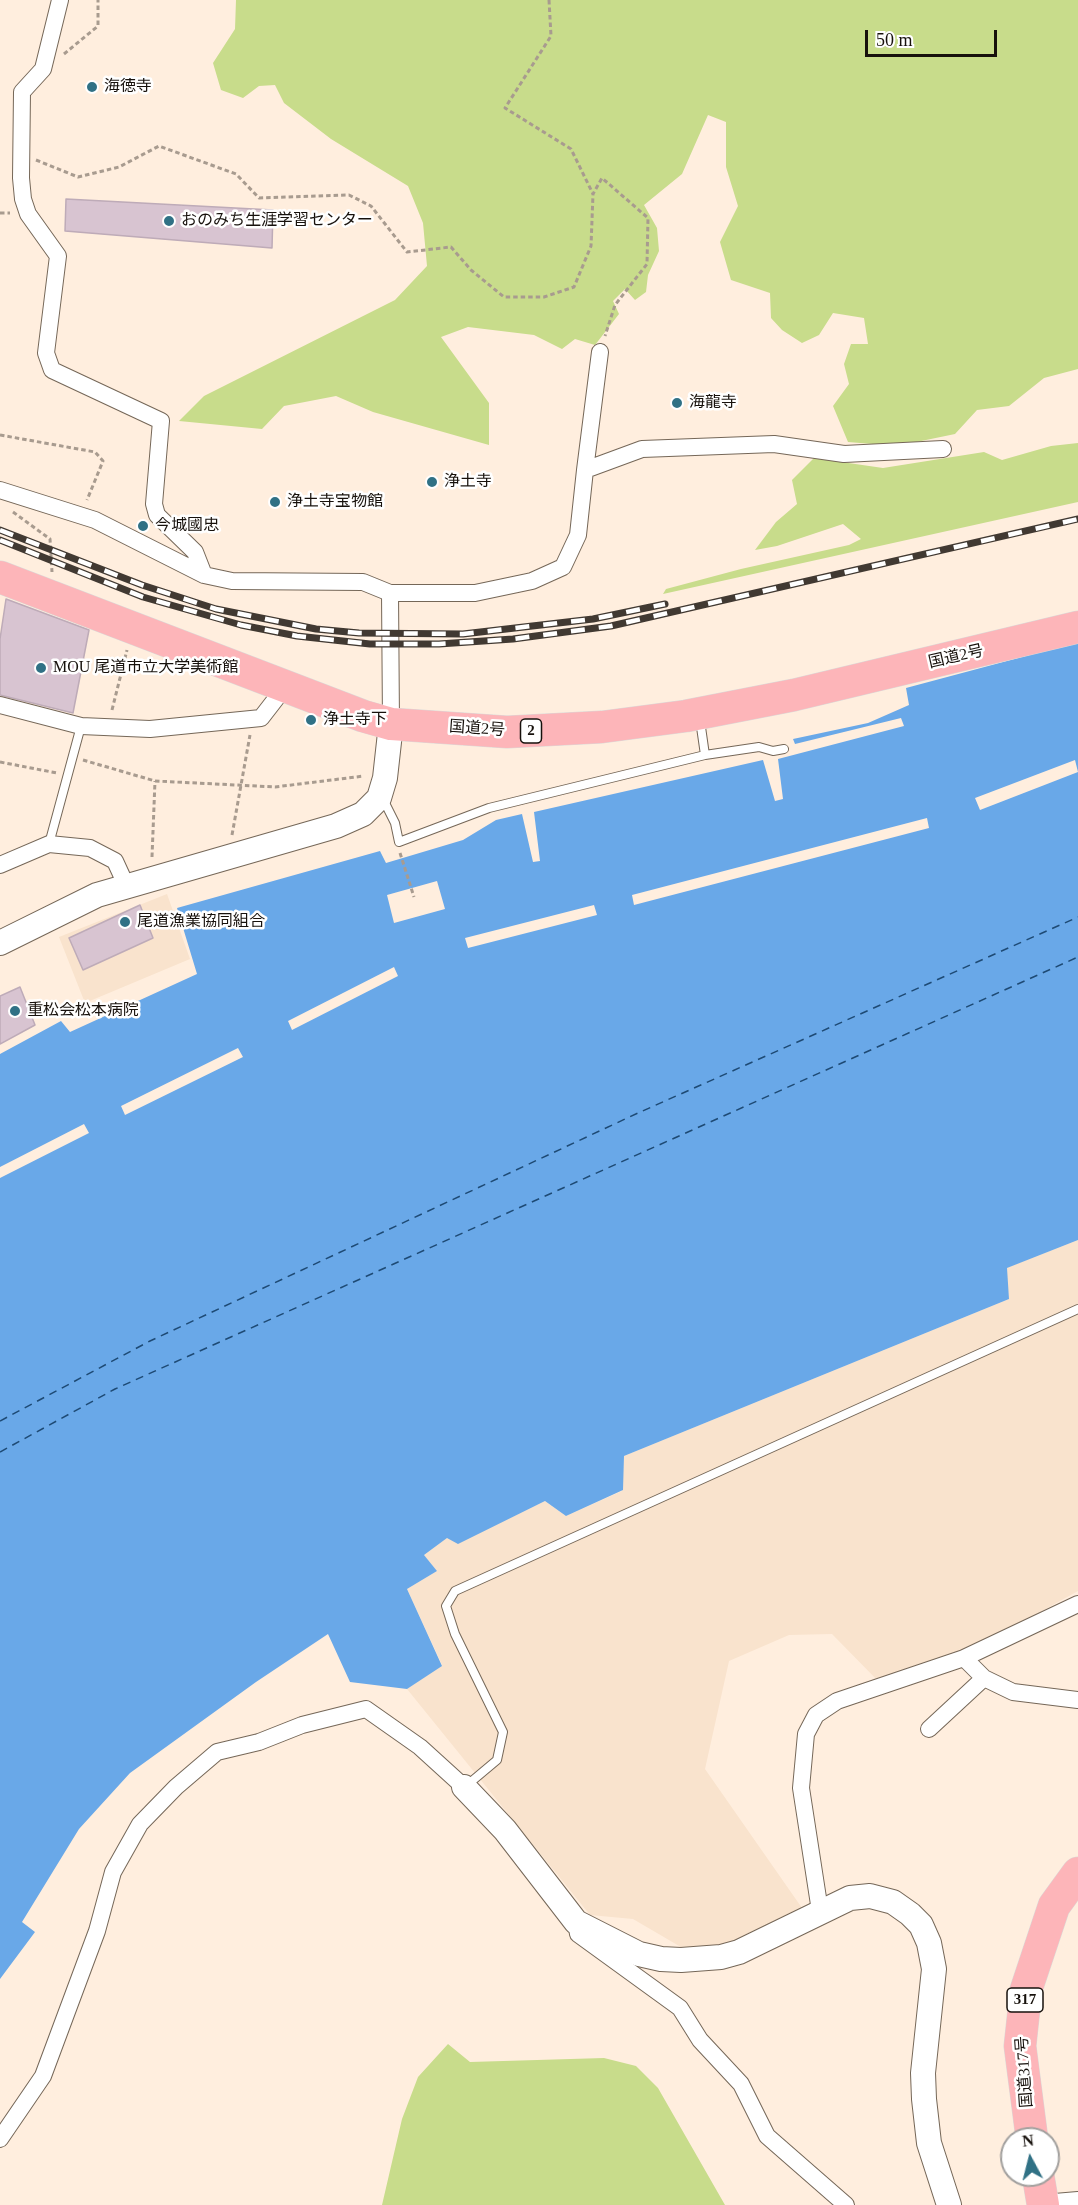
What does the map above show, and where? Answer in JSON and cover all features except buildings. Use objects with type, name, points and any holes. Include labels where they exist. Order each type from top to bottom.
[{"type":"highway","name":"国道2号","points":[[0,577],[363,716],[391,723],[507,732],[603,727],[699,714],[794,695],[1078,627]]},
{"type":"highway","name":"国道317号","points":[[1030,2127],[1020,2046],[1026,1990],[1054,1906],[1078,1873]]},
{"type":"street","points":[[60,0],[43,69],[22,92],[23,199],[28,214],[58,256],[46,338],[46,353],[52,370],[161,421],[154,504],[157,515],[195,552],[204,575]]},
{"type":"street","points":[[1,491],[95,520],[204,575],[232,581],[363,582],[390,593],[475,593],[532,581],[563,567],[578,536],[600,352]]},
{"type":"street","points":[[585,470],[642,449],[774,444],[844,454],[943,449]]},
{"type":"street","points":[[0,943],[97,895],[336,826],[363,814],[382,786],[391,723],[390,593]]},
{"type":"street","points":[[0,705],[81,726],[150,729],[261,718],[285,687]]},
{"type":"street","points":[[0,865],[50,844],[90,848],[115,861],[126,885]]},
{"type":"street","points":[[820,1911],[801,1788],[803,1751],[812,1722],[823,1708],[837,1701],[964,1658],[1078,1604]]},
{"type":"street","points":[[964,1658],[984,1678],[1013,1692],[1078,1700]]},
{"type":"street","points":[[929,1729],[984,1678]]},
{"type":"street","points":[[0,2139],[43,2076],[97,1931],[113,1872],[140,1824],[176,1787],[217,1752],[259,1742],[302,1725],[366,1709],[420,1747],[464,1787],[505,1830],[576,1922],[639,1954],[661,1959],[698,1960],[739,1952],[849,1898],[870,1896],[893,1902],[921,1925],[929,1942],[934,1969],[923,2073],[926,2120],[934,2163],[949,2205]]},
{"type":"street","points":[[576,1922],[578,1934],[680,2008],[700,2040],[741,2084],[767,2136],[846,2205]]},
{"type":"street","points":[[1041,2194],[1078,2200]]},
{"type":"lane","points":[[699,714],[705,755]]},
{"type":"lane","points":[[50,844],[81,726]]},
{"type":"lane","points":[[382,786],[399,842],[489,808],[705,755],[759,747],[773,751],[784,749]]},
{"type":"lane","points":[[464,1787],[497,1760],[503,1732],[455,1634],[446,1606],[455,1591],[1078,1309]]},
{"type":"path","points":[[43,69],[98,26],[98,0]]},
{"type":"path","points":[[549,0],[551,36],[505,108],[571,149],[593,195]]},
{"type":"path","points":[[21,153],[78,177],[119,167],[159,146],[236,174],[259,198],[349,195],[370,206],[407,252],[451,247],[471,270],[504,297],[544,297],[574,286],[591,246],[593,195],[602,178],[648,218],[647,264],[615,305],[600,352]]},
{"type":"path","points":[[0,435],[95,452],[104,461],[80,515]]},
{"type":"path","points":[[1,491],[13,513],[50,539],[52,580]]},
{"type":"path","points":[[107,728],[133,628]]},
{"type":"path","points":[[228,856],[254,718]]},
{"type":"path","points":[[73,757],[155,781],[275,787],[356,776],[382,786]]},
{"type":"path","points":[[0,762],[68,775]]},
{"type":"path","points":[[151,879],[155,781]]},
{"type":"path","points":[[400,854],[414,897]]},
{"type":"shaded area","points":[[167,894],[190,959],[85,1003],[59,937]]},
{"type":"shaded area","points":[[1078,1240],[1078,1591],[986,1642],[881,1684],[832,1634],[789,1635],[729,1661],[705,1769],[802,1908],[768,1930],[729,1944],[686,1950],[633,1919],[590,1915],[407,1689],[442,1665],[407,1589],[437,1571],[424,1555],[448,1537],[458,1543],[545,1501],[566,1516],[622,1491],[624,1456],[1009,1299],[1006,1268]]},
{"type":"green space","points":[[236,0],[1078,0],[1078,369],[1044,378],[1009,406],[977,410],[955,434],[897,446],[848,442],[833,406],[849,384],[844,364],[851,344],[868,344],[864,318],[833,313],[819,335],[802,343],[782,330],[771,318],[770,293],[731,280],[720,242],[738,206],[726,167],[726,122],[708,115],[682,174],[644,205],[657,228],[659,251],[648,275],[646,292],[635,300],[625,289],[613,301],[619,314],[595,345],[575,339],[562,349],[534,335],[468,327],[441,337],[489,403],[489,445],[373,412],[336,396],[284,406],[262,429],[179,421],[204,396],[395,300],[427,266],[423,223],[408,186],[331,139],[284,103],[275,85],[259,86],[243,98],[221,90],[213,63],[235,29]]},
{"type":"green space","points":[[1078,443],[1078,502],[663,594],[666,589],[741,569],[849,545],[861,539],[843,524],[777,546],[755,550],[776,522],[797,504],[792,480],[814,458],[883,468],[984,452],[1002,460],[1051,446]]},
{"type":"green space","points":[[448,2044],[470,2062],[604,2058],[636,2066],[658,2088],[725,2205],[382,2205],[402,2119],[418,2077]]},
{"type":"water","points":[[1078,642],[1078,1240],[1007,1268],[1009,1299],[624,1456],[623,1490],[566,1516],[545,1501],[458,1544],[447,1538],[424,1555],[437,1571],[407,1589],[442,1666],[407,1689],[350,1682],[328,1634],[256,1682],[130,1773],[79,1829],[22,1922],[35,1932],[0,1979],[0,1054],[61,1021],[70,1032],[197,974],[177,908],[380,851],[386,863],[463,840],[496,820],[522,814],[533,862],[540,861],[534,812],[763,760],[775,801],[783,799],[778,759],[904,726],[901,718],[795,744],[793,739],[868,723],[909,705],[906,688]]},
{"type":"pier","points":[[1075,760],[1078,772],[980,810],[975,798]]},
{"type":"pier","points":[[927,818],[929,828],[634,905],[632,895]]},
{"type":"pier","points":[[437,881],[445,909],[394,923],[387,895]]},
{"type":"pier","points":[[594,905],[597,915],[468,948],[465,938]]},
{"type":"pier","points":[[394,967],[398,976],[292,1030],[288,1021]]},
{"type":"pier","points":[[238,1048],[243,1057],[125,1115],[121,1106]]},
{"type":"pier","points":[[84,1124],[89,1133],[0,1178],[0,1167]]},
{"type":"ferry route","points":[[0,1421],[150,1341],[638,1113],[1078,917]]},
{"type":"ferry route","points":[[0,1452],[115,1389],[1078,957]]},
{"type":"railway","points":[[0,540],[143,597],[241,625],[297,636],[370,644],[439,644],[513,639],[611,626],[1078,519]]},
{"type":"railway","points":[[0,530],[142,585],[216,609],[316,629],[359,633],[463,634],[593,619],[665,604]]},
{"type":"place","name":"海徳寺","points":[[92,87]]},
{"type":"place","name":"おのみち生涯学習センター","points":[[169,221]]},
{"type":"place","name":"海龍寺","points":[[677,403]]},
{"type":"place","name":"浄土寺","points":[[432,482]]},
{"type":"place","name":"浄土寺宝物館","points":[[275,502]]},
{"type":"place","name":"今城國忠","points":[[143,526]]},
{"type":"place","name":"MOU 尾道市立大学美術館","points":[[41,668]]},
{"type":"place","name":"浄土寺下","points":[[311,720]]},
{"type":"place","name":"尾道漁業協同組合","points":[[125,922]]},
{"type":"place","name":"重松会松本病院","points":[[15,1011]]}]
